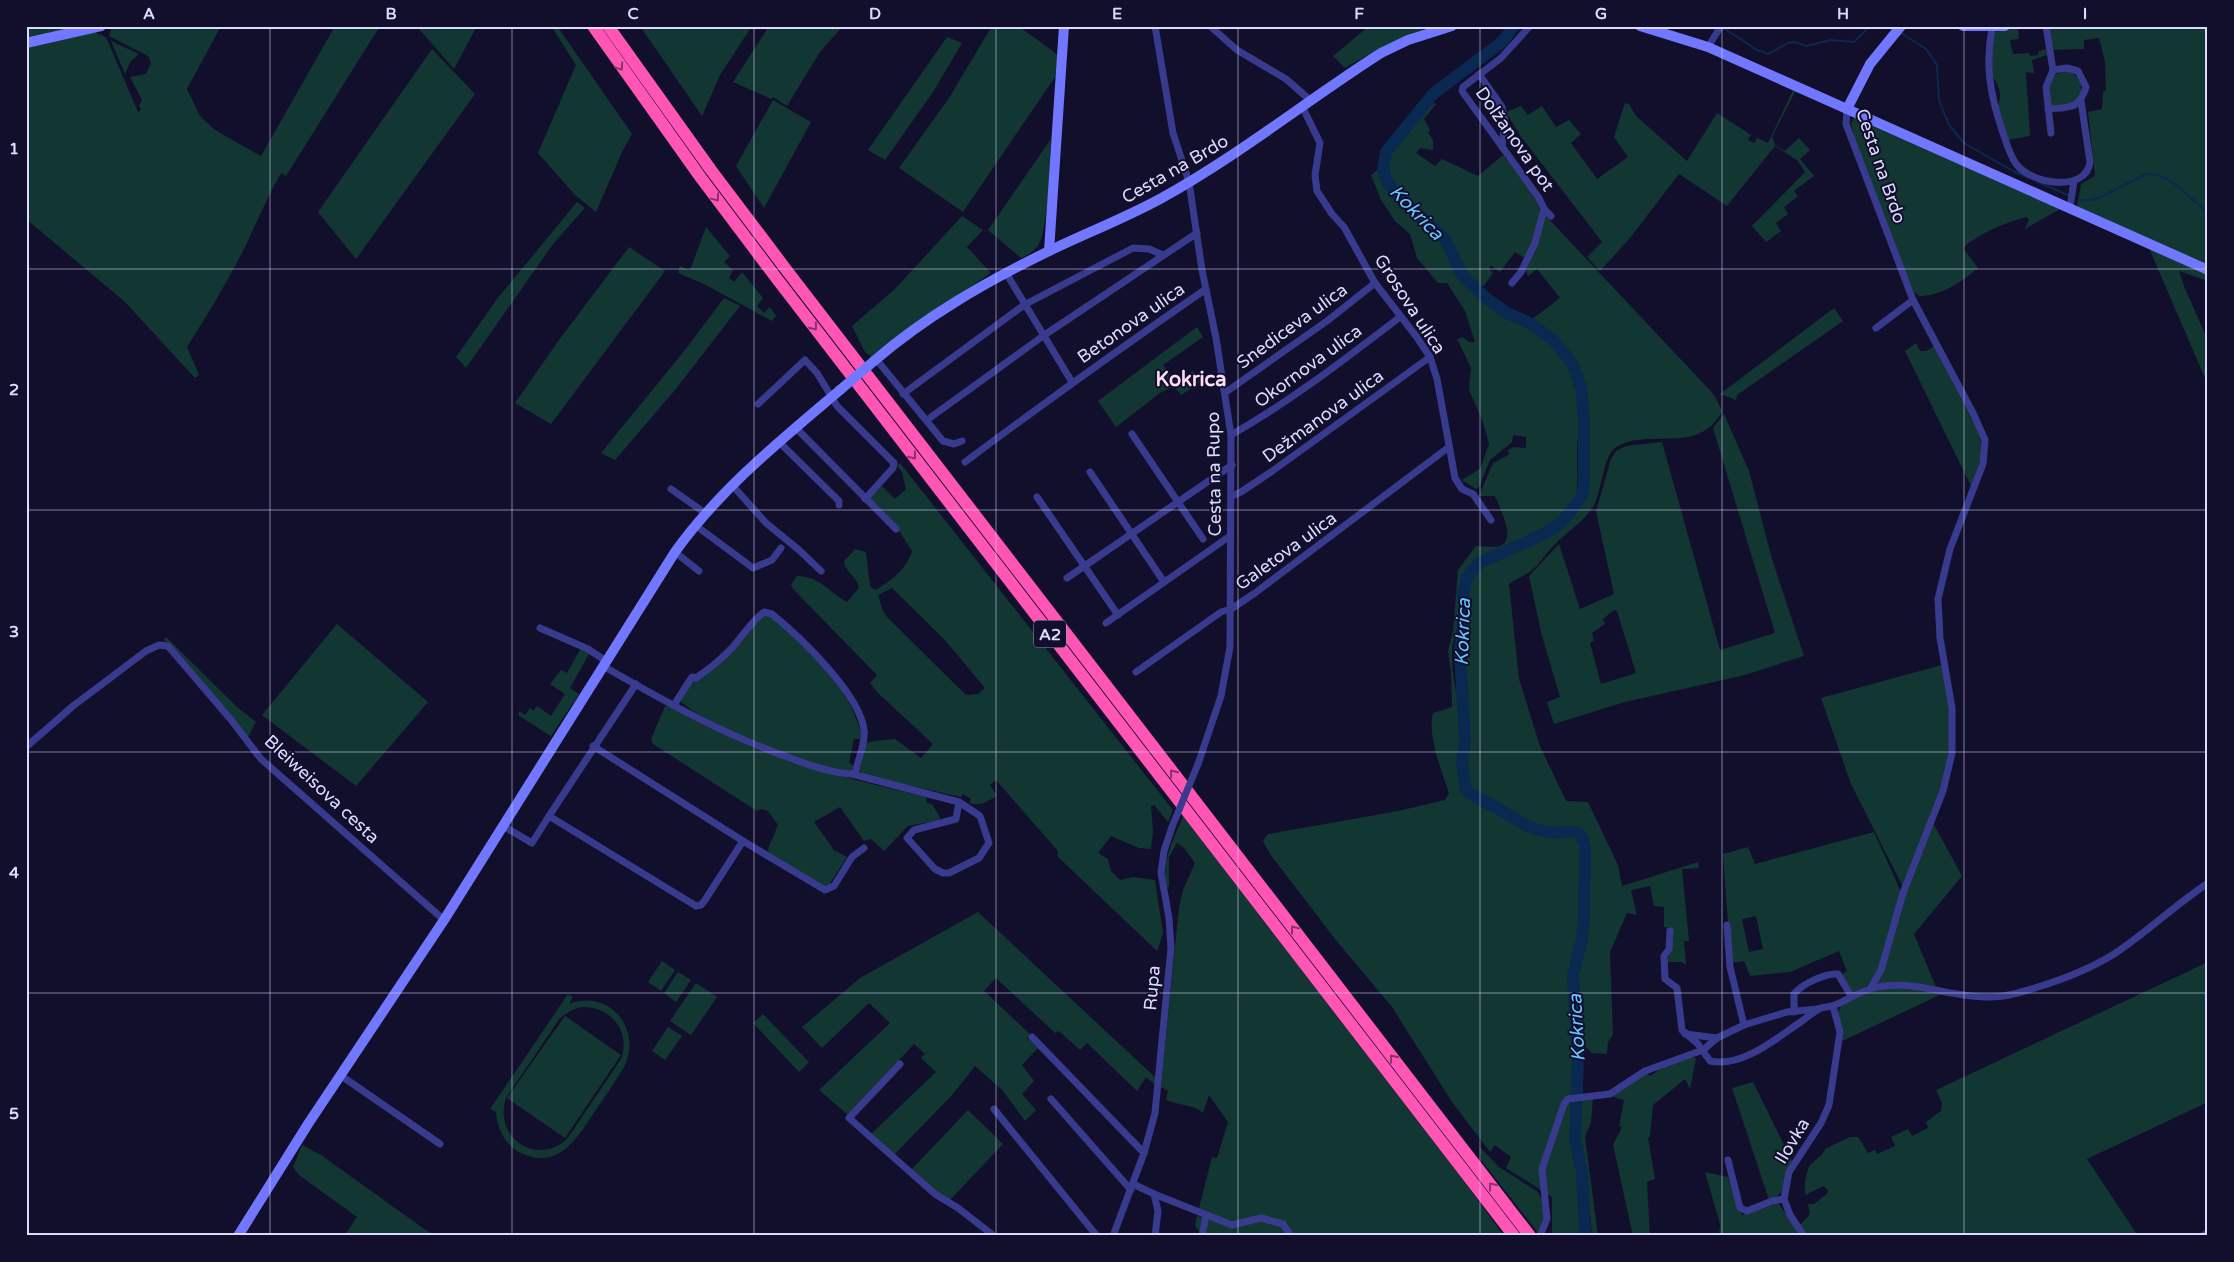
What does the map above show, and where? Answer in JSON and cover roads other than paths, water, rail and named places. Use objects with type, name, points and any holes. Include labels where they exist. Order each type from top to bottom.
[{"type":"highway","name":"A2","points":[[593,26],[701,178],[777,279],[1514,1236]]},
{"type":"highway","name":"A2","points":[[608,26],[705,163],[788,272],[1530,1236]]},
{"type":"main road","points":[[26,44],[101,26]]},
{"type":"main road","points":[[1049,251],[1064,26]]},
{"type":"main road","name":"Cesta na Brdo","points":[[1640,26],[1708,47],[1847,109]]},
{"type":"main road","points":[[1901,26],[1870,64],[1847,109],[2071,199],[2208,270]]},
{"type":"main road","points":[[1963,26],[1992,28],[2005,26]]},
{"type":"main road","name":"Cesta na Brdo","points":[[836,393],[875,360],[958,300],[1049,251],[1131,214],[1190,182],[1245,147],[1306,103],[1381,53],[1433,31],[1449,27]]},
{"type":"main road","points":[[238,1236],[340,1075],[444,920],[674,552],[705,513],[732,485],[836,393]]},
{"type":"street","name":"Cesta na Rupo","points":[[1154,26],[1173,133],[1190,182],[1206,289],[1226,392],[1232,435],[1230,536],[1232,609],[1230,647],[1221,696],[1198,764]]},
{"type":"street","points":[[1210,26],[1237,50],[1286,80],[1306,103]]},
{"type":"street","name":"Dolžanova pot","points":[[1530,26],[1501,58],[1463,87],[1462,91],[1544,210],[1551,216]]},
{"type":"street","points":[[1708,47],[1721,26]]},
{"type":"street","points":[[2046,26],[2053,70],[2046,87],[2051,133]]},
{"type":"street","points":[[1992,28],[1988,51],[1988,72],[1996,113],[2011,153],[2018,166],[2035,176],[2052,182],[2074,181],[2084,176],[2089,170],[2090,162],[2081,101],[2086,87],[2078,71],[2068,68],[2053,70]]},
{"type":"street","points":[[1479,74],[1502,107],[1505,120],[1502,147]]},
{"type":"street","points":[[2048,109],[2075,106],[2081,101]]},
{"type":"street","name":"Grosova ulica","points":[[1306,103],[1320,143],[1315,175],[1317,190],[1328,208],[1344,227],[1375,283],[1416,336],[1430,358],[1437,379],[1458,485],[1473,494],[1491,520]]},
{"type":"street","name":"Cesta na Brdo","points":[[1847,109],[1846,124],[1913,300],[1973,413],[1984,440],[1983,464],[1950,549],[1938,599],[1940,638],[1952,708],[1952,753],[1943,791],[1903,893],[1881,970],[1870,989]]},
{"type":"street","points":[[2071,199],[2074,181]]},
{"type":"street","name":"Dolžanova pot","points":[[1512,283],[1521,272],[1535,243],[1544,210]]},
{"type":"street","points":[[927,420],[1044,336],[1197,233]]},
{"type":"street","points":[[903,394],[1024,305],[1133,248],[1148,249],[1163,255]]},
{"type":"street","name":"Betonova ulica","points":[[1006,273],[1072,382]]},
{"type":"street","name":"Snediceva ulica","points":[[1226,392],[1327,321],[1375,283]]},
{"type":"street","name":"Betonova ulica","points":[[965,462],[1033,414],[1072,382],[1206,289]]},
{"type":"street","points":[[1876,328],[1913,300]]},
{"type":"street","name":"Okornova ulica","points":[[1232,435],[1268,414],[1310,385],[1400,317]]},
{"type":"street","name":"Dežmanova ulica","points":[[1232,496],[1271,472],[1430,358]]},
{"type":"street","points":[[758,404],[805,360],[836,393],[837,406],[894,463],[893,468],[865,499]]},
{"type":"street","points":[[875,360],[943,441],[954,444],[962,441]]},
{"type":"street","points":[[796,428],[896,529]]},
{"type":"street","points":[[1132,434],[1203,539]]},
{"type":"street","points":[[779,442],[839,501],[839,505]]},
{"type":"street","name":"Galetova ulica","points":[[1136,672],[1220,612],[1232,609],[1449,447]]},
{"type":"street","points":[[1066,578],[1232,465]]},
{"type":"street","points":[[1090,472],[1164,582]]},
{"type":"street","points":[[732,485],[766,523],[821,571]]},
{"type":"street","points":[[671,489],[705,513]]},
{"type":"street","points":[[1037,497],[1118,615]]},
{"type":"street","points":[[695,525],[753,568],[772,560],[781,548]]},
{"type":"street","points":[[1106,623],[1230,536]]},
{"type":"street","points":[[674,552],[699,570]]},
{"type":"street","points":[[674,705],[692,677],[696,678],[714,665],[732,648],[754,619],[764,612],[772,614],[836,676],[861,712],[864,732],[863,743],[856,771],[852,774]]},
{"type":"street","points":[[540,628],[588,649],[636,684],[674,705],[762,748],[824,769],[852,774],[959,802],[980,816],[989,843],[979,858],[949,873],[943,873],[935,869],[907,838],[914,830],[956,819],[959,802]]},
{"type":"street","name":"Bleiweisova cesta","points":[[26,747],[73,706],[146,651],[159,645],[168,646],[232,721],[261,759],[444,920]]},
{"type":"street","points":[[503,826],[532,843],[592,746],[636,684]]},
{"type":"street","points":[[592,746],[825,890],[834,886],[852,857],[864,848]]},
{"type":"street","name":"Rupa","points":[[1113,1236],[1144,1153],[1156,1103],[1169,963],[1170,928],[1161,874],[1164,851],[1172,827],[1198,764]]},
{"type":"street","points":[[549,816],[696,906],[702,906],[744,841]]},
{"type":"street","points":[[1540,1236],[1547,1219],[1542,1169],[1564,1104],[1568,1099],[1610,1094],[1645,1071],[1703,1050],[1717,1038],[1744,1026],[1794,1012],[1833,1006],[1870,989],[1890,985],[1916,986],[1973,997],[1990,998],[2050,984],[2076,974],[2115,952],[2160,916],[2208,883]]},
{"type":"street","points":[[1727,925],[1730,968],[1744,1026]]},
{"type":"street","points":[[1670,931],[1669,949],[1664,956],[1665,979],[1678,988],[1682,1030],[1703,1050],[1710,1061],[1718,1062],[1740,1057],[1765,1046],[1820,1008]]},
{"type":"street","points":[[1794,1012],[1794,994],[1799,988],[1832,974],[1838,974],[1852,996]]},
{"type":"street","name":"Ilovka","points":[[1784,1199],[1789,1172],[1821,1123],[1829,1105],[1840,1032],[1833,1006]]},
{"type":"street","points":[[1685,1034],[1717,1038]]},
{"type":"street","points":[[1032,1037],[1144,1153]]},
{"type":"street","points":[[900,1064],[857,1107],[849,1118],[935,1194],[958,1208],[994,1236]]},
{"type":"street","points":[[340,1075],[440,1144]]},
{"type":"street","points":[[1051,1099],[1132,1187],[1232,1225],[1261,1218],[1283,1224],[1291,1236]]},
{"type":"street","points":[[994,1109],[1097,1236]]},
{"type":"street","points":[[1728,1160],[1740,1208],[1747,1211],[1772,1201],[1784,1199],[1790,1215],[1804,1236]]},
{"type":"street","points":[[1154,1194],[1158,1211],[1155,1236]]},
{"type":"street","points":[[1202,1236],[1206,1216]]},
{"type":"street","points":[[2202,1236],[2208,1233]]},
{"type":"waterway","name":"Kokrica","points":[[1514,26],[1502,42],[1433,94],[1386,152],[1383,168],[1387,182],[1398,196],[1446,240],[1462,275],[1487,299],[1507,313],[1530,323],[1553,340],[1573,364],[1581,388],[1584,418],[1584,485],[1581,498],[1562,522],[1544,534],[1479,563],[1467,577],[1463,594],[1465,607],[1460,653],[1465,741],[1462,764],[1466,790],[1534,829],[1577,833],[1582,838],[1585,847],[1584,919],[1582,939],[1573,976],[1578,1060],[1575,1139],[1582,1172],[1585,1236]]},
{"type":"waterway","points":[[1722,27],[1757,50],[1768,54],[1788,43],[1795,42],[1806,46],[1831,40],[1854,42],[1870,26]]},
{"type":"waterway","points":[[1886,26],[1892,29]]},
{"type":"waterway","points":[[1901,33],[1926,49],[1937,65],[1939,100],[1949,125],[1964,143],[2029,178]]},
{"type":"waterway","points":[[2079,200],[2092,200],[2103,196],[2146,174],[2163,177],[2172,182],[2208,214]]},
{"type":"waterway","points":[[2038,182],[2070,196]]},
{"type":"district","name":"Kokrica","points":[[1191,379]]}]
